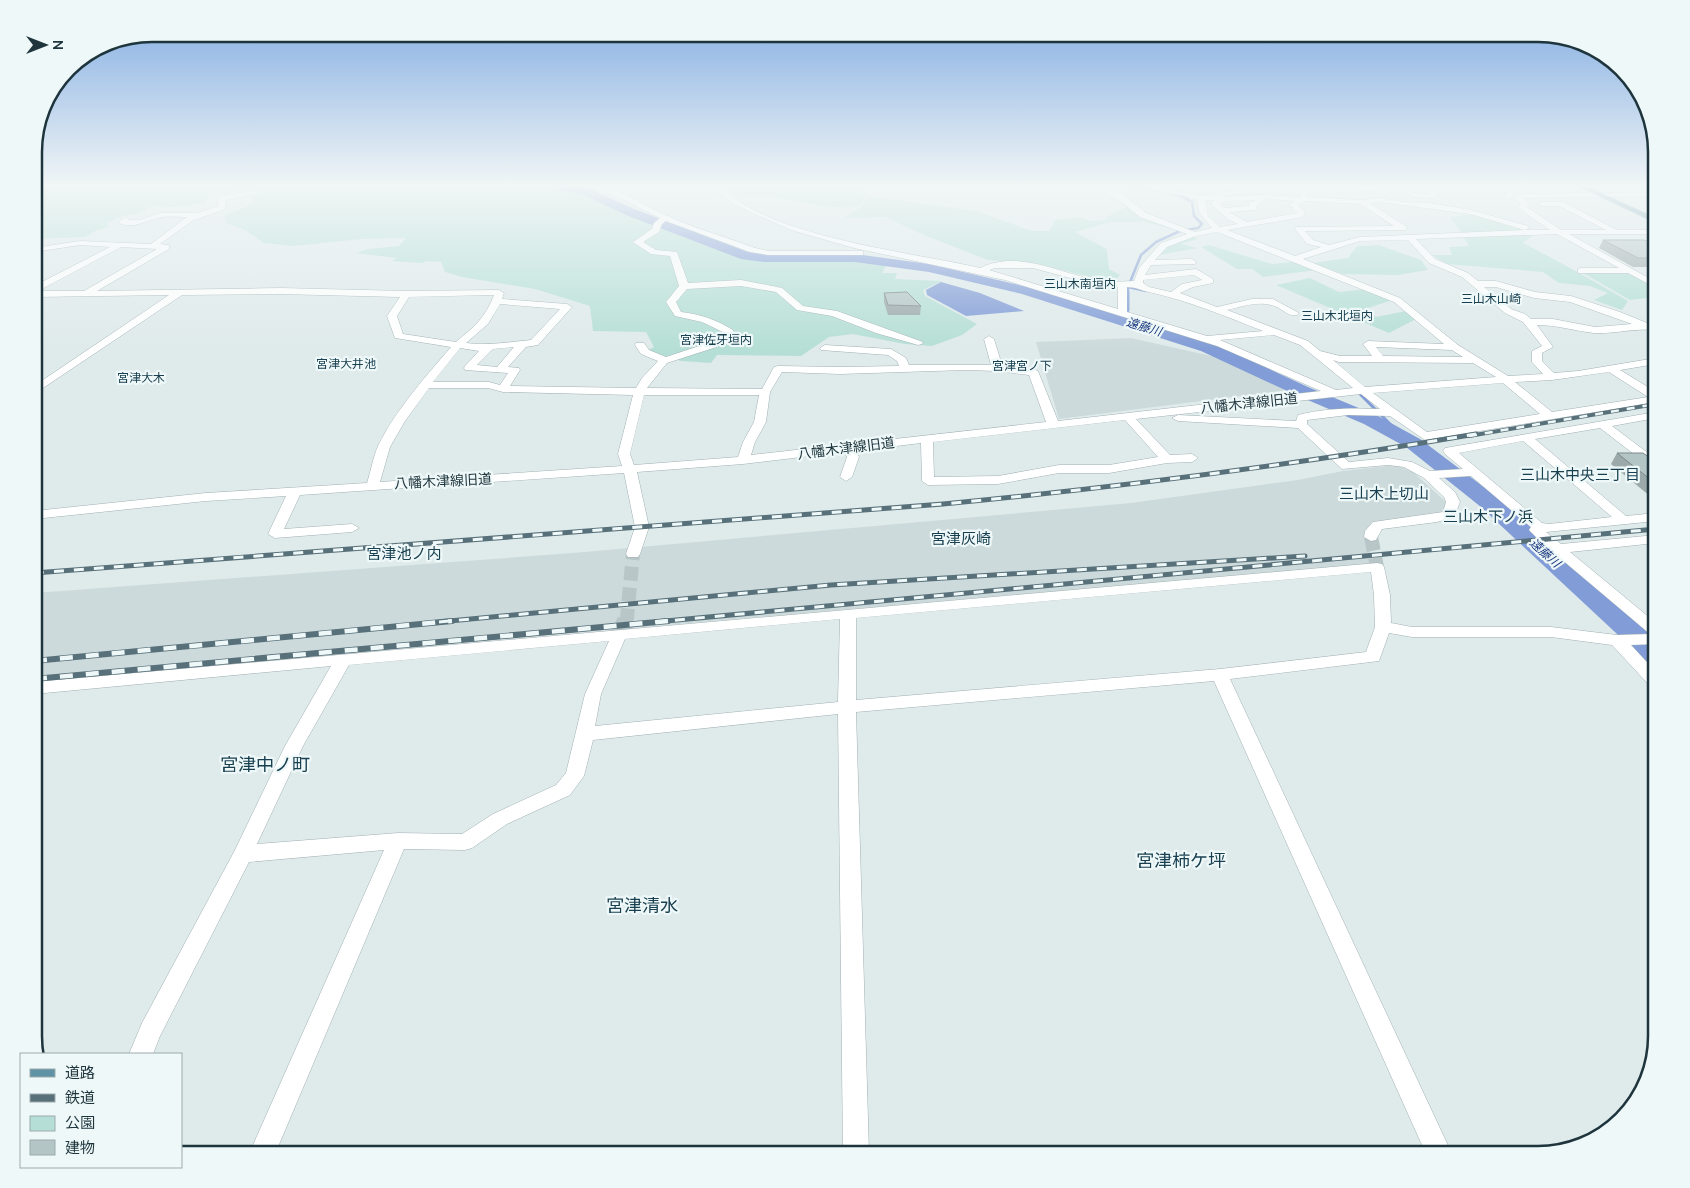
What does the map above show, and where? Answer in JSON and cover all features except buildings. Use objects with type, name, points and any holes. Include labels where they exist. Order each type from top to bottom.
[{"type":"street","points":[[60,251],[75,251],[98,239]]},
{"type":"street","points":[[153,246],[161,239]]},
{"type":"street","points":[[641,239],[637,242],[654,252],[674,254],[678,272],[684,286]]},
{"type":"street","points":[[722,239],[768,253],[861,252],[871,249]]},
{"type":"street","points":[[834,239],[871,249],[981,271],[1202,338],[1246,354],[1330,394]]},
{"type":"street","points":[[1120,313],[1123,310],[1132,283],[1147,263],[1164,245],[1179,239]]},
{"type":"street","points":[[1244,239],[1397,300],[1454,347],[1505,380],[1549,416]]},
{"type":"street","points":[[1308,239],[1310,242],[1329,246]]},
{"type":"street","points":[[1296,259],[1329,246],[1358,239]]},
{"type":"street","points":[[1416,239],[1432,261],[1465,275],[1508,311],[1517,313],[1531,322],[1548,347],[1537,351],[1537,362],[1552,377]]},
{"type":"street","points":[[1573,239],[1648,281]]},
{"type":"street","points":[[43,249],[80,243],[166,247],[85,293]]},
{"type":"street","points":[[43,285],[119,245]]},
{"type":"street","points":[[1147,263],[1192,262]]},
{"type":"street","points":[[981,271],[993,265],[1033,265],[1103,284],[1132,283],[1196,272],[1210,282],[1190,284],[1178,288],[1172,295]]},
{"type":"street","points":[[1582,271],[1630,271]]},
{"type":"street","points":[[633,554],[642,527],[630,470],[624,454],[629,427],[640,391],[646,380],[664,360],[731,339],[730,332],[719,325],[699,316],[678,314],[671,302],[684,286],[741,283],[779,290],[800,308],[834,312],[879,331],[918,342]]},
{"type":"street","points":[[1132,283],[1146,289],[1172,295],[1304,343],[1363,391],[1425,436],[1648,399]]},
{"type":"street","points":[[1476,284],[1496,284],[1534,294],[1571,299],[1646,326]]},
{"type":"street","points":[[43,294],[280,291],[406,294],[499,293],[494,310],[485,322],[457,346],[400,420],[384,447],[374,486]]},
{"type":"street","points":[[43,385],[180,292]]},
{"type":"street","points":[[406,294],[392,316],[397,327],[398,336],[486,349]]},
{"type":"street","points":[[496,301],[567,308],[534,343],[491,346],[469,368],[515,370],[503,389]]},
{"type":"street","points":[[1214,310],[1252,302],[1273,302],[1294,313]]},
{"type":"street","points":[[1531,322],[1553,322],[1596,330],[1646,326]]},
{"type":"street","points":[[1202,338],[1254,336],[1274,332]]},
{"type":"street","points":[[989,339],[997,367]]},
{"type":"street","points":[[1380,359],[1368,344],[1454,347]]},
{"type":"street","points":[[500,370],[522,345]]},
{"type":"street","points":[[640,345],[645,352],[664,360]]},
{"type":"street","points":[[825,348],[891,352],[902,360],[905,369]]},
{"type":"street","points":[[1313,349],[1339,359],[1473,360]]},
{"type":"street","name":"八幡木津線旧道","points":[[43,514],[206,497],[630,470],[743,460],[1330,394],[1552,377],[1613,370],[1648,363]]},
{"type":"street","points":[[743,460],[749,442],[760,422],[765,392],[774,381],[778,369],[810,371],[997,367],[1028,370],[1034,373],[1047,412],[1054,425]]},
{"type":"street","points":[[1613,370],[1648,393]]},
{"type":"street","points":[[426,385],[489,385],[503,389],[765,392]]},
{"type":"street","points":[[1301,425],[1302,417],[1362,411],[1393,413]]},
{"type":"street","points":[[1148,414],[1176,418],[1301,425],[1346,466],[1388,461],[1402,462],[1416,466],[1450,495],[1453,502],[1449,514],[1437,518],[1378,525],[1372,531],[1371,537]]},
{"type":"street","points":[[1648,416],[1449,451],[1538,526],[1549,528],[1648,518]]},
{"type":"street","points":[[1128,417],[1166,459]]},
{"type":"street","points":[[1602,424],[1648,459]]},
{"type":"street","points":[[1525,437],[1624,520]]},
{"type":"street","points":[[927,438],[928,481],[998,480],[1059,469],[1109,469],[1166,459],[1192,458]]},
{"type":"street","points":[[846,477],[853,458],[847,448]]},
{"type":"street","points":[[1428,475],[1472,472]]},
{"type":"street","points":[[295,491],[275,534],[352,528]]},
{"type":"street","points":[[1538,526],[1536,530],[1648,630]]},
{"type":"street","points":[[1558,549],[1648,540]]},
{"type":"street","points":[[43,687],[1377,567],[1382,595],[1383,627],[1373,657],[1220,675],[847,707],[585,734]]},
{"type":"street","points":[[848,614],[847,707],[856,1146]]},
{"type":"street","points":[[1383,627],[1412,632],[1551,632],[1620,640],[1648,638]]},
{"type":"street","points":[[243,854],[398,841],[465,842],[500,819],[563,790],[575,776],[593,694],[619,634]]},
{"type":"street","points":[[1620,640],[1648,673]]},
{"type":"street","points":[[141,1053],[150,1030],[243,854],[294,746],[343,660]]},
{"type":"street","points":[[1220,675],[1435,1146]]},
{"type":"street","points":[[265,1146],[398,841]]},
{"type":"shaded area","points":[[1131,338],[1220,358],[1287,390],[1059,419],[1036,342]]},
{"type":"shaded area","points":[[1396,465],[1413,472],[1446,502],[1445,512],[1377,523],[1367,536],[1372,564],[43,680],[43,592],[573,553],[1131,503],[1298,480],[1343,471]]},
{"type":"green space","points":[[259,239],[358,239],[293,246],[264,243]]},
{"type":"green space","points":[[405,239],[697,239],[742,256],[768,259],[856,259],[878,261],[887,264],[882,273],[897,273],[895,279],[942,281],[923,290],[925,296],[977,324],[962,335],[932,346],[905,344],[853,334],[829,337],[801,356],[717,355],[711,363],[682,361],[645,352],[654,347],[646,332],[593,331],[590,306],[535,289],[462,277],[445,272],[441,262],[392,261],[397,258],[356,253],[368,249],[399,246]]},
{"type":"green space","points":[[935,239],[1089,239],[1107,249],[1109,269],[1120,275],[1113,283],[1039,264],[988,260]]},
{"type":"green space","points":[[1186,239],[1197,239],[1181,244],[1198,248],[1153,256],[1166,246]]},
{"type":"green space","points":[[1465,239],[1528,239],[1523,243],[1628,301],[1622,310],[1594,300],[1608,293],[1590,286],[1559,283],[1543,272],[1447,264],[1432,255],[1452,255],[1449,247],[1469,246]]},
{"type":"green space","points":[[1209,245],[1272,264],[1296,262],[1317,270],[1263,277],[1252,269],[1237,269],[1201,247]]},
{"type":"green space","points":[[1379,245],[1421,260],[1428,270],[1398,275],[1343,274],[1313,263],[1348,258],[1357,246]]},
{"type":"green space","points":[[1629,272],[1648,283],[1648,298],[1630,300],[1583,273]]},
{"type":"green space","points":[[1310,278],[1339,292],[1368,289],[1392,300],[1365,309],[1376,317],[1406,311],[1416,319],[1389,333],[1276,285]]},
{"type":"water","points":[[941,282],[980,293],[1024,311],[966,316],[927,295],[926,290]]},
{"type":"waterway","name":"遠藤川","points":[[702,239],[746,256],[765,258],[855,258],[929,268],[1027,291],[1207,347],[1302,391],[1371,420],[1413,443],[1489,502],[1648,648]]},
{"type":"waterway","points":[[1128,287],[1141,255],[1162,239]]},
{"type":"waterway","points":[[1125,321],[1128,310],[1128,287]]},
{"type":"waterway","points":[[1128,287],[1146,291]]},
{"type":"waterway","points":[[1357,391],[1402,436]]},
{"type":"tunnel","points":[[1371,537],[1377,567]]},
{"type":"tunnel","points":[[625,622],[627,618],[633,554]]},
{"type":"tunnel","points":[[619,635],[626,621]]},
{"type":"railway","points":[[1469,436],[1648,405]]},
{"type":"railway","points":[[43,572],[943,504],[1210,474],[1476,434]]},
{"type":"railway","points":[[655,622],[1648,530]]},
{"type":"railway","points":[[439,622],[831,585],[1305,556]]},
{"type":"railway","points":[[43,660],[452,621]]},
{"type":"railway","points":[[43,678],[668,621]]},
{"type":"district","name":"三山木南垣内","points":[[1080,284]]},
{"type":"district","name":"三山木山崎","points":[[1491,299]]},
{"type":"district","name":"三山木北垣内","points":[[1337,316]]},
{"type":"district","name":"宮津佐牙垣内","points":[[716,340]]},
{"type":"district","name":"宮津大井池","points":[[346,364]]},
{"type":"district","name":"宮津宮ノ下","points":[[1022,366]]},
{"type":"district","name":"宮津大木","points":[[141,378]]},
{"type":"district","name":"三山木中央三丁目","points":[[1580,475]]},
{"type":"district","name":"三山木上切山","points":[[1384,494]]},
{"type":"district","name":"三山木下ノ浜","points":[[1488,517]]},
{"type":"district","name":"宮津灰崎","points":[[961,539]]},
{"type":"district","name":"宮津池ノ内","points":[[404,554]]},
{"type":"district","name":"宮津中ノ町","points":[[265,765]]},
{"type":"district","name":"宮津柿ケ坪","points":[[1181,861]]},
{"type":"district","name":"宮津清水","points":[[642,906]]}]
